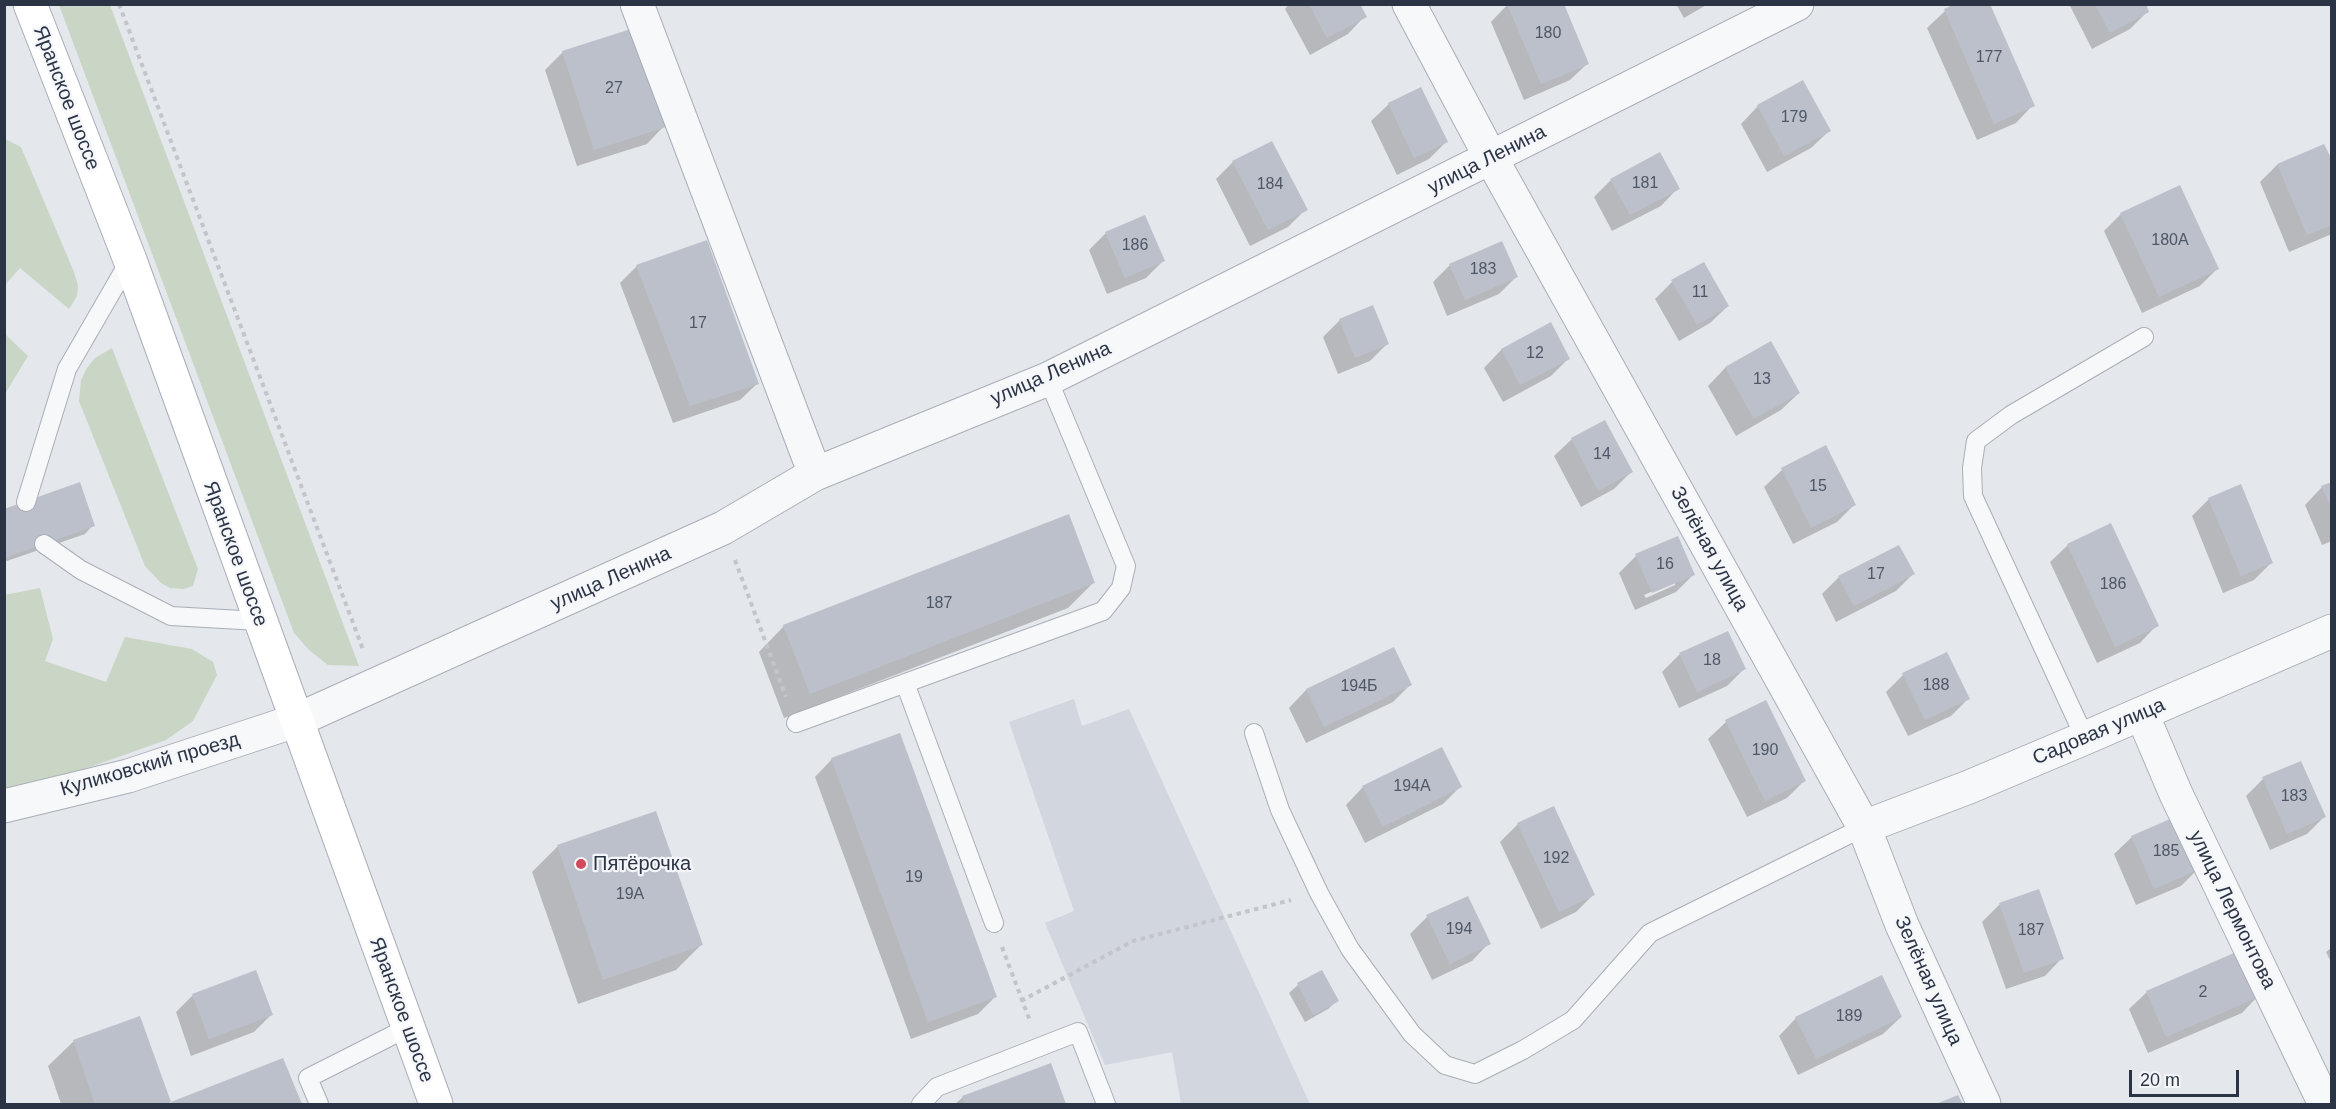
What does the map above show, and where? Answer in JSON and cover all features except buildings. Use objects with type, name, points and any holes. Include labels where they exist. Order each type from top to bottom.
[{"type":"main road","name":"Яранское шоссе","points":[[30,4],[130,260],[295,721],[436,1104]]},
{"type":"street","points":[[638,4],[815,474]]},
{"type":"street","name":"Зелёная улица","points":[[1409,4],[1491,158],[1864,827],[1902,925],[1984,1104]]},
{"type":"street","name":"улица Ленина","points":[[295,721],[723,528],[815,474],[1048,379],[1797,4]]},
{"type":"street","name":"Садовая улица","points":[[1864,827],[1969,787],[2331,631]]},
{"type":"street","name":"улица Лермонтова","points":[[2142,714],[2176,794],[2325,1104]]},
{"type":"street","name":"Куликовский проезд","points":[[4,806],[128,776],[295,721]]},
{"type":"lane","points":[[26,502],[67,369],[130,260]]},
{"type":"lane","points":[[2085,738],[1973,496],[1972,468],[1976,441],[1993,428],[2011,415],[2144,337]]},
{"type":"lane","points":[[796,723],[1103,611],[1121,588],[1126,566],[1048,379]]},
{"type":"lane","points":[[44,544],[81,570],[171,616],[259,621]]},
{"type":"lane","points":[[905,682],[994,923]]},
{"type":"lane","points":[[1254,733],[1280,810],[1318,892],[1350,949],[1412,1034],[1444,1065],[1475,1074],[1523,1050],[1573,1020],[1650,933],[1864,827]]},
{"type":"lane","points":[[319,1104],[308,1078],[407,1028]]},
{"type":"lane","points":[[921,1104],[937,1087],[1078,1032],[1106,1104]]},
{"type":"path","points":[[119,4],[377,685]]},
{"type":"path","points":[[723,528],[796,723]]},
{"type":"path","points":[[1021,1001],[1133,941],[1318,892]]},
{"type":"path","points":[[994,923],[1021,1001],[1041,1046]]},
{"type":"shaded area","points":[[1074,699],[1082,726],[1129,709],[1310,1104],[1181,1104],[1172,1052],[1105,1065],[1045,923],[1074,911],[1009,722]]},
{"type":"green space","points":[[59,5],[110,5],[359,666],[328,665],[310,651],[294,633]]},
{"type":"green space","points":[[5,139],[21,147],[74,272],[78,286],[77,296],[69,309],[20,268],[5,285]]},
{"type":"green space","points":[[5,334],[28,356],[4,394]]},
{"type":"green space","points":[[112,348],[198,569],[193,586],[184,589],[170,588],[161,583],[145,566],[79,401],[81,380],[87,368],[95,358]]},
{"type":"green space","points":[[40,588],[53,639],[45,661],[106,682],[125,637],[192,649],[213,662],[217,675],[193,721],[166,740],[34,787],[5,792],[4,595]]},
{"type":"place","name":"Пятёрочка","points":[[581,864]]}]
